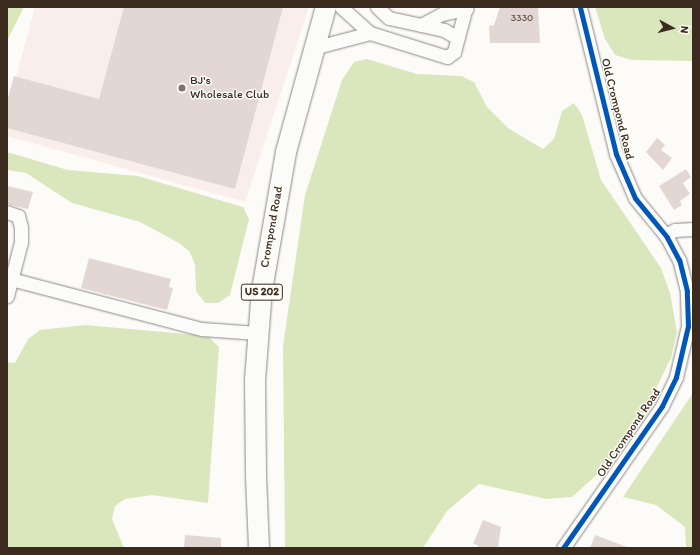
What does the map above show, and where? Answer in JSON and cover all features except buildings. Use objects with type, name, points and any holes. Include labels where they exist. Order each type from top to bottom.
[{"type":"highway","name":"Crompond Road","points":[[259,548],[256,475],[257,333],[276,199],[313,48],[326,7]]},
{"type":"street","points":[[341,7],[370,33],[447,57],[454,52],[466,8],[442,14],[421,25]]},
{"type":"street","name":"Old Crompond Road","points":[[563,548],[662,406],[676,377],[688,326],[687,291],[679,260],[665,235],[635,198],[616,154],[580,7]]},
{"type":"street","points":[[377,8],[389,18],[444,30],[458,38]]},
{"type":"street","points":[[313,48],[370,33]]},
{"type":"street","points":[[7,212],[18,216],[21,227],[7,296]]},
{"type":"street","points":[[665,235],[675,230],[693,229]]},
{"type":"street","points":[[10,278],[202,329],[257,333]]},
{"type":"shaded area","name":"BJ's Wholesale Club","points":[[35,7],[309,7],[245,202],[7,136],[7,111]]},
{"type":"green space","points":[[7,7],[24,7],[7,41]]},
{"type":"green space","points":[[595,7],[693,7],[693,61],[632,60],[615,55],[605,39]]},
{"type":"green space","points":[[367,59],[417,74],[461,76],[474,82],[487,107],[508,128],[543,149],[554,139],[562,111],[574,103],[582,115],[601,180],[661,268],[670,293],[677,332],[671,358],[647,407],[612,461],[572,497],[546,499],[479,484],[447,511],[423,548],[285,548],[283,346],[305,195],[342,80],[354,62]]},
{"type":"green space","points":[[7,152],[68,170],[138,176],[243,207],[249,219],[230,295],[218,303],[205,303],[196,291],[195,265],[190,252],[179,243],[140,222],[72,203],[26,173],[7,170]]},
{"type":"green space","points":[[85,325],[197,335],[210,338],[219,347],[208,503],[152,495],[125,499],[115,506],[112,519],[124,548],[7,548],[7,362],[15,363],[28,339],[40,330]]},
{"type":"green space","points":[[693,393],[693,548],[686,548],[685,527],[656,505],[623,497]]},
{"type":"cycle path","points":[[563,548],[662,406],[676,377],[688,326],[687,291],[679,260],[667,237],[635,198],[616,154],[580,7]]},
{"type":"place","name":"BJ's Wholesale Club","points":[[182,88]]}]
